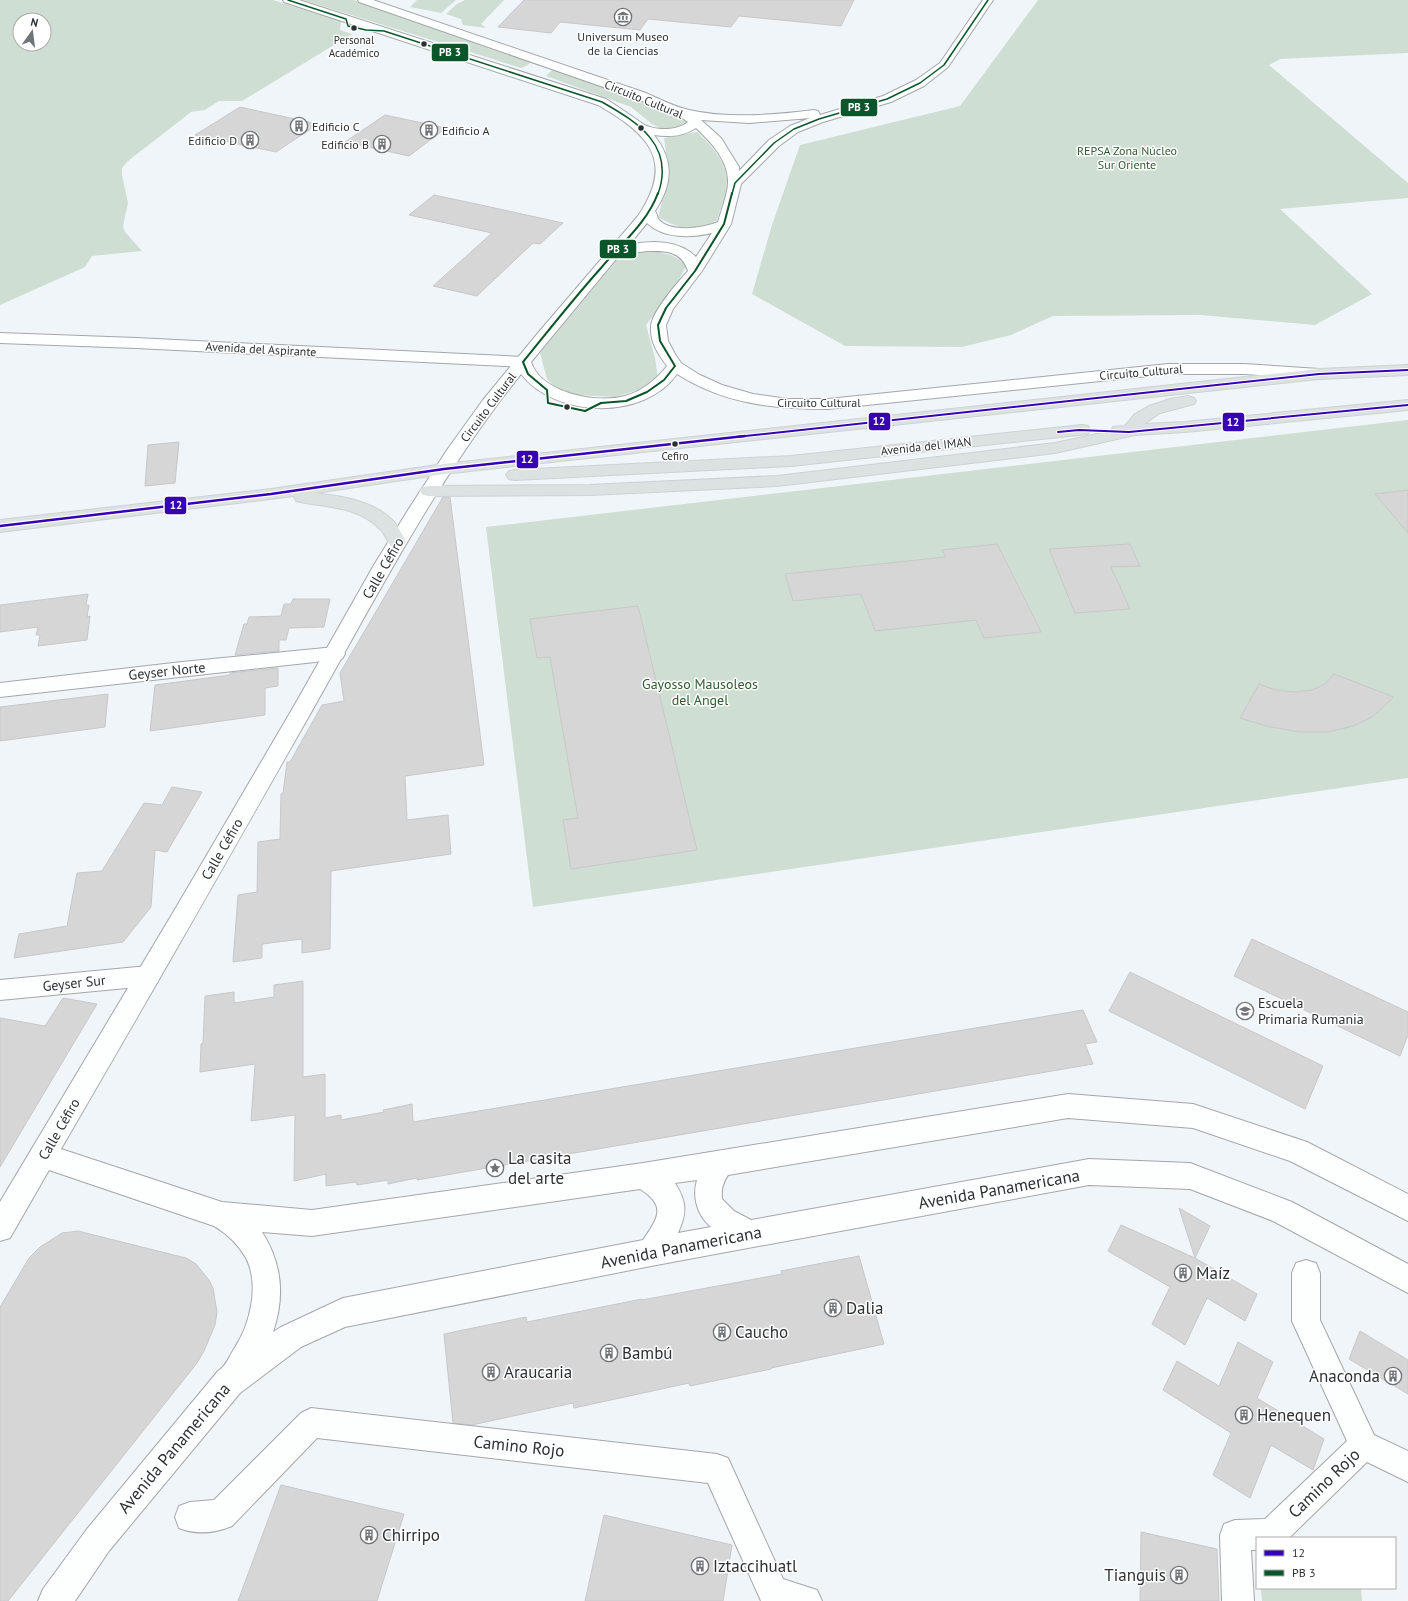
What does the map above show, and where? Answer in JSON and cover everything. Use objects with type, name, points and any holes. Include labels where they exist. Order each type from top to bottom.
[{"type":"main road","name":"Avenida del IMAN","points":[[0,526],[271,494],[444,469],[911,420],[1319,374],[1402,370]]},
{"type":"main road","points":[[429,491],[590,490],[777,481],[1055,448],[1129,432],[1138,419],[1154,409],[1175,403],[1334,384],[1402,370]]},
{"type":"main road","name":"Avenida del IMAN","points":[[444,469],[509,475],[791,461],[1079,430],[1129,432],[1408,405]]},
{"type":"main road","points":[[271,494],[340,502],[357,507],[374,516],[387,526],[397,542]]},
{"type":"street","name":"Circuito Cultural","points":[[363,0],[398,6],[682,112],[695,121],[717,141],[732,166],[735,183],[724,224],[695,271],[666,308],[658,325],[660,341],[675,366],[694,378],[716,388],[751,399],[788,404],[863,402],[1168,369],[1262,369],[1319,374]]},
{"type":"street","points":[[735,183],[774,143],[794,129],[849,109],[887,99],[920,84],[944,64],[988,0]]},
{"type":"street","name":"Circuito Cultural","points":[[291,1],[602,102],[622,113],[643,128],[658,149],[663,166],[661,183],[649,212],[611,255],[523,362],[467,434],[444,469]]},
{"type":"street","points":[[503,69],[521,70],[531,67],[535,61],[532,57]]},
{"type":"street","points":[[540,81],[537,77],[543,71],[552,68],[564,68]]},
{"type":"street","points":[[682,112],[705,117],[749,119],[849,109]]},
{"type":"street","points":[[643,128],[653,132],[673,132],[690,127],[695,121]]},
{"type":"street","points":[[649,212],[650,216],[657,225],[681,232],[700,232],[718,228],[724,224]]},
{"type":"street","points":[[611,255],[637,247],[667,248],[683,253],[689,257],[693,262],[695,271]]},
{"type":"street","name":"Avenida del Aspirante","points":[[0,338],[136,343],[523,362]]},
{"type":"street","points":[[523,362],[528,374],[547,390],[568,398],[601,403],[626,401],[647,392],[664,380],[675,366]]},
{"type":"street","name":"Calle Céfiro","points":[[0,1228],[335,654],[397,542],[444,469]]},
{"type":"street","name":"Geyser Norte","points":[[0,690],[182,669],[335,654]]},
{"type":"street","name":"Geyser Sur","points":[[0,990],[148,976]]},
{"type":"street","points":[[42,1156],[222,1215],[312,1223],[719,1165],[1068,1106],[1193,1116],[1298,1151],[1408,1208]]},
{"type":"street","points":[[719,1165],[710,1182],[708,1196],[711,1208],[722,1220],[749,1234]]},
{"type":"street","name":"Avenida Panamericana","points":[[56,1601],[98,1540],[229,1382],[291,1337],[343,1313],[651,1252],[1089,1172],[1190,1176],[1282,1211],[1408,1279]]},
{"type":"street","points":[[644,1176],[663,1189],[671,1200],[672,1216],[667,1228],[651,1252]]},
{"type":"street","points":[[222,1215],[236,1224],[248,1235],[264,1265],[267,1284],[263,1323],[243,1363],[229,1382]]},
{"type":"street","name":"Camino Rojo","points":[[1306,1273],[1306,1322],[1364,1444],[1408,1467]]},
{"type":"street","name":"Camino Rojo","points":[[190,1517],[221,1515],[311,1423],[717,1469],[773,1592],[806,1601]]},
{"type":"street","name":"Camino Rojo","points":[[1238,1601],[1235,1535],[1271,1534],[1364,1444]]},
{"type":"green space","points":[[0,0],[273,0],[341,21],[340,30],[352,34],[242,101],[219,101],[205,110],[191,112],[128,161],[122,168],[128,203],[123,226],[125,232],[142,251],[92,256],[85,267],[0,305]]},
{"type":"green space","points":[[303,0],[353,0],[532,60],[528,65],[521,68]]},
{"type":"green space","points":[[417,0],[456,0],[441,13],[410,7]]},
{"type":"green space","points":[[465,0],[504,0],[481,24],[486,28],[463,25],[461,19],[446,14],[457,4]]},
{"type":"green space","name":"REPSA Zona Núcleo Sur Oriente","points":[[1038,0],[1408,0],[1408,53],[1280,59],[1269,65],[1408,183],[1408,198],[1280,209],[1372,294],[1315,325],[1200,315],[1053,316],[1011,335],[962,347],[845,346],[752,294],[772,225],[800,145],[960,106]]},
{"type":"green space","points":[[552,70],[563,70],[630,95],[688,121],[676,128],[662,129],[652,124],[631,107],[546,76]]},
{"type":"green space","points":[[697,132],[712,147],[724,166],[727,185],[724,200],[717,220],[701,227],[687,228],[680,227],[658,217],[669,175],[664,138]]},
{"type":"green space","points":[[644,249],[671,255],[687,264],[675,287],[646,325],[655,358],[658,378],[638,390],[615,397],[578,395],[558,390],[547,379],[540,353],[617,260]]},
{"type":"green space","name":"Gayosso Mausoleos del Angel","points":[[1408,420],[1408,778],[533,907],[486,527]]},
{"type":"green space","points":[[1261,1589],[1361,1589],[1362,1601],[1262,1601]]},
{"type":"building","name":"Universum Museo de la Ciencias","points":[[524,0],[854,0],[841,26],[739,16],[731,27],[648,19],[640,30],[560,22],[551,33],[498,27]]},
{"type":"building","points":[[240,107],[318,124],[276,152],[195,135]]},
{"type":"building","points":[[385,115],[446,128],[409,156],[345,142]]},
{"type":"building","points":[[434,195],[563,223],[540,244],[533,243],[477,296],[433,286],[492,233],[409,215]]},
{"type":"building","points":[[179,442],[175,483],[145,486],[148,445]]},
{"type":"building","points":[[1408,490],[1408,533],[1375,494]]},
{"type":"building","points":[[443,497],[450,497],[484,765],[405,776],[407,820],[448,815],[451,854],[331,871],[330,949],[302,953],[302,939],[262,944],[262,958],[233,962],[238,895],[257,892],[258,842],[280,839],[281,794],[283,793],[287,762],[290,762],[322,705],[344,701],[340,673]]},
{"type":"building","points":[[997,544],[1041,632],[984,638],[976,620],[875,631],[861,594],[793,601],[785,574],[946,557],[942,550]]},
{"type":"building","points":[[1130,544],[1140,566],[1111,567],[1130,609],[1075,613],[1049,549]]},
{"type":"building","points":[[88,594],[86,605],[89,605],[87,617],[90,616],[87,640],[38,646],[40,635],[36,635],[38,627],[0,632],[0,605]]},
{"type":"building","points":[[293,599],[330,599],[324,627],[289,628],[286,640],[279,640],[279,651],[235,655],[244,624],[247,624],[249,617],[281,616],[284,604],[291,604]]},
{"type":"building","points":[[638,606],[697,850],[571,869],[563,820],[578,818],[550,657],[537,658],[530,619]]},
{"type":"building","points":[[278,668],[278,686],[265,688],[265,715],[150,731],[155,685],[230,675],[230,673]]},
{"type":"building","points":[[1334,674],[1394,697],[1372,717],[1353,726],[1328,732],[1299,732],[1266,726],[1240,718],[1259,684],[1275,690],[1294,692],[1312,690],[1325,684]]},
{"type":"building","points":[[108,694],[105,727],[0,741],[0,707]]},
{"type":"building","points":[[172,787],[202,792],[167,852],[155,850],[151,907],[123,942],[14,958],[19,934],[67,926],[77,873],[102,871],[144,803],[162,805]]},
{"type":"building","points":[[1252,939],[1408,1012],[1408,1035],[1400,1056],[1234,976]]},
{"type":"building","points":[[1130,972],[1323,1066],[1305,1109],[1109,1011]]},
{"type":"building","points":[[303,981],[303,1077],[325,1074],[325,1118],[341,1115],[341,1120],[384,1112],[383,1110],[412,1104],[413,1122],[1083,1010],[1097,1042],[1085,1044],[1093,1064],[417,1180],[417,1178],[388,1184],[388,1180],[357,1185],[356,1182],[326,1186],[326,1174],[294,1181],[295,1115],[251,1121],[255,1064],[200,1072],[205,996],[234,992],[234,1003],[274,997],[274,985]]},
{"type":"building","points":[[63,998],[97,1004],[0,1167],[0,1018],[45,1026]]},
{"type":"building","name":"Maíz","points":[[1179,1208],[1210,1226],[1195,1258]]},
{"type":"building","name":"Maíz","points":[[1121,1225],[1195,1258],[1257,1294],[1245,1321],[1207,1298],[1185,1345],[1152,1324],[1170,1287],[1108,1251]]},
{"type":"building","points":[[78,1231],[186,1258],[196,1264],[209,1280],[213,1288],[217,1312],[215,1325],[197,1363],[8,1601],[0,1601],[0,1307],[29,1258],[40,1247],[62,1233]]},
{"type":"building","points":[[859,1256],[884,1344],[690,1386],[689,1383],[574,1408],[573,1403],[472,1425],[453,1423],[444,1334],[526,1317],[527,1322],[642,1299],[782,1274],[781,1271]]},
{"type":"building","name":"Anaconda","points":[[1360,1331],[1408,1360],[1408,1394],[1349,1359]]},
{"type":"building","name":"Henequen","points":[[1238,1342],[1273,1362],[1257,1398],[1324,1439],[1313,1470],[1271,1445],[1250,1498],[1213,1475],[1231,1433],[1163,1390],[1177,1361],[1219,1386]]},
{"type":"building","name":"Chirripo","points":[[281,1485],[404,1514],[377,1601],[238,1601]]},
{"type":"building","name":"Iztaccihuatl","points":[[604,1515],[732,1545],[723,1601],[585,1601]]},
{"type":"building","name":"Tianguis","points":[[1141,1532],[1217,1549],[1219,1601],[1140,1601]]},
{"type":"transit line","points":[[288,0],[346,19],[348,26],[366,30],[384,31],[602,102],[622,113],[649,135],[660,154],[663,165],[663,176],[660,189],[650,211],[602,266],[523,362],[528,374],[547,390],[548,403],[585,411],[601,403],[626,401],[647,392],[664,380],[675,366],[660,341],[658,325],[666,308],[695,271],[724,224],[735,183],[774,143],[794,129],[819,119],[887,99],[920,83],[944,65],[988,0]]},
{"type":"transit line","name":"12","points":[[0,526],[271,494],[444,469],[514,461],[1319,374],[1408,370]]},
{"type":"transit line","name":"12","points":[[1058,432],[1079,430],[1129,432],[1408,405]]},
{"type":"place","name":"Universum Museo de la Ciencias","points":[[623,17]]},
{"type":"place","name":"Personal Académico","points":[[354,28]]},
{"type":"place","name":"Edificio C","points":[[299,126]]},
{"type":"place","name":"Edificio A","points":[[429,130]]},
{"type":"place","name":"Edificio D","points":[[250,140]]},
{"type":"place","name":"Edificio B","points":[[382,144]]},
{"type":"place","name":"Cefiro","points":[[675,444]]},
{"type":"place","name":"Escuela Primaria Rumania","points":[[1245,1011]]},
{"type":"place","name":"La casita del arte","points":[[495,1168]]},
{"type":"place","name":"Maíz","points":[[1183,1273]]},
{"type":"place","name":"Dalia","points":[[833,1308]]},
{"type":"place","name":"Caucho","points":[[722,1332]]},
{"type":"place","name":"Bambú","points":[[609,1353]]},
{"type":"place","name":"Araucaria","points":[[491,1372]]},
{"type":"place","name":"Anaconda","points":[[1393,1376]]},
{"type":"place","name":"Henequen","points":[[1244,1415]]},
{"type":"place","name":"Chirripo","points":[[369,1535]]},
{"type":"place","name":"Iztaccihuatl","points":[[700,1566]]},
{"type":"place","name":"Tianguis","points":[[1179,1575]]}]
